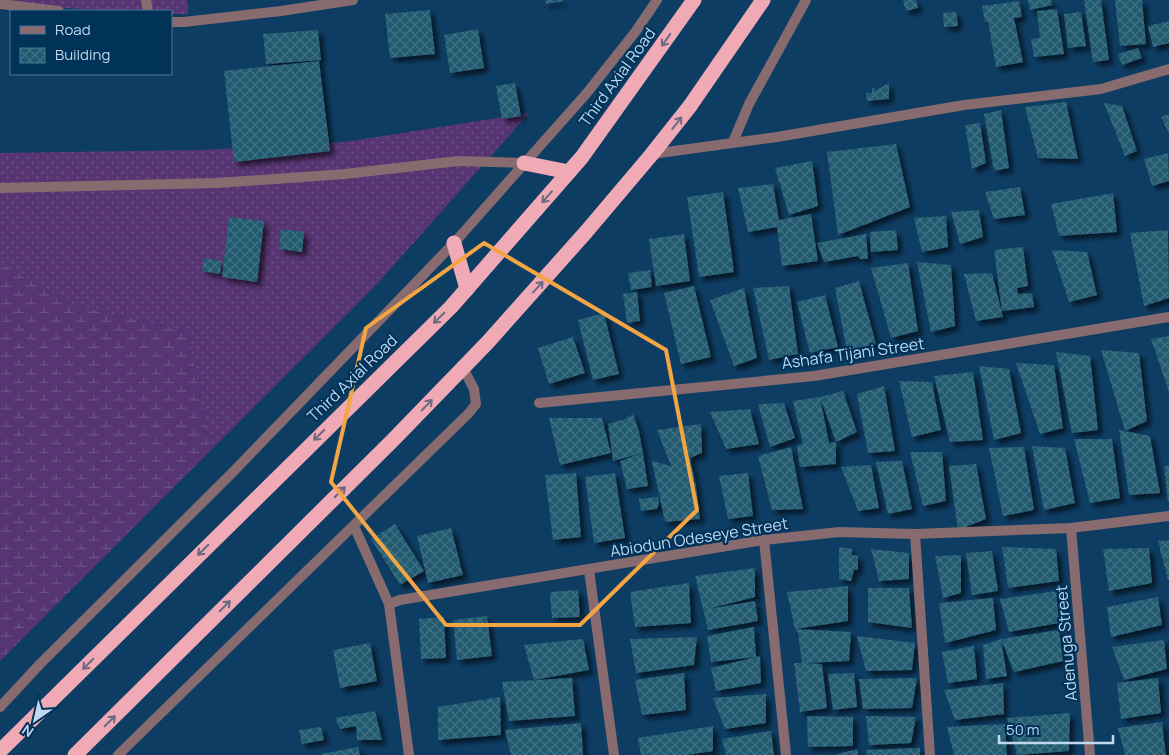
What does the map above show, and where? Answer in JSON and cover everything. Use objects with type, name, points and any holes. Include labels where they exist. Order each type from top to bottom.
[{"type":"highway","name":"Third Axial Road","points":[[0,751],[467,289],[569,172],[694,0]]},
{"type":"highway","points":[[75,755],[393,440],[463,368],[586,232],[652,154],[690,106],[763,0]]},
{"type":"highway","points":[[524,163],[569,172]]},
{"type":"highway","points":[[454,243],[467,289]]},
{"type":"street","points":[[172,22],[281,11],[353,0]]},
{"type":"street","points":[[0,707],[47,657],[238,467],[454,243],[586,94],[658,0]]},
{"type":"street","points":[[733,142],[749,104],[806,0]]},
{"type":"street","points":[[0,4],[51,10]]},
{"type":"street","points":[[652,154],[777,137],[964,106],[1101,89],[1169,69]]},
{"type":"street","points":[[0,188],[217,183],[345,174],[458,161],[524,163]]},
{"type":"street","name":"Ashafa Tijani Street","points":[[539,404],[814,376],[1169,317]]},
{"type":"street","points":[[118,755],[469,413],[476,404],[474,389],[463,368]]},
{"type":"street","name":"Abiodun Odeseye Street","points":[[389,604],[417,597],[764,540],[839,532],[915,534],[1071,528],[1169,516]]},
{"type":"street","points":[[354,526],[389,604],[409,755]]},
{"type":"street","name":"Adenuga Street","points":[[1071,528],[1090,755]]},
{"type":"street","points":[[915,534],[930,755]]},
{"type":"street","points":[[764,540],[786,755]]},
{"type":"street","points":[[589,570],[614,755]]},
{"type":"highlighted area","points":[[484,243],[666,350],[697,510],[580,625],[446,625],[331,482],[366,328]]},
{"type":"green space","points":[[0,0],[187,0],[188,14],[172,14],[172,10],[107,10]]},
{"type":"green space","points":[[529,113],[378,283],[211,450],[188,332],[71,304],[0,262],[0,153],[200,150],[345,142]]},
{"type":"green space","points":[[0,262],[71,304],[188,332],[211,450],[0,661]]},
{"type":"building","points":[[545,0],[563,0],[563,1],[546,4]]},
{"type":"building","points":[[903,0],[916,0],[918,8],[906,11]]},
{"type":"building","points":[[1028,0],[1051,0],[1052,5],[1030,10]]},
{"type":"building","points":[[1084,0],[1101,0],[1109,60],[1093,62]]},
{"type":"building","points":[[1115,0],[1142,0],[1146,44],[1120,46]]},
{"type":"building","points":[[1019,1],[1022,17],[1014,18],[1023,62],[996,67],[988,22],[985,22],[982,6]]},
{"type":"building","points":[[1057,9],[1064,54],[1034,57],[1031,39],[1040,38],[1037,11]]},
{"type":"building","points":[[430,10],[435,54],[390,58],[385,14]]},
{"type":"building","points":[[956,12],[958,26],[944,27],[943,13]]},
{"type":"building","points":[[1081,12],[1086,46],[1068,48],[1064,14]]},
{"type":"building","points":[[1169,21],[1169,43],[1153,47],[1148,26]]},
{"type":"building","points":[[478,29],[484,68],[450,73],[444,35]]},
{"type":"building","points":[[318,30],[321,60],[266,64],[263,34]]},
{"type":"building","points":[[1138,48],[1142,58],[1122,65],[1118,54]]},
{"type":"building","points":[[319,61],[330,151],[234,162],[224,71]]},
{"type":"building","points":[[515,83],[521,116],[502,119],[496,86]]},
{"type":"building","points":[[889,83],[889,99],[867,101],[866,93],[872,93],[872,88],[875,88],[875,91]]},
{"type":"building","points":[[1066,102],[1078,159],[1038,158],[1025,107]]},
{"type":"building","points":[[1104,103],[1122,106],[1137,151],[1125,156]]},
{"type":"building","points":[[1001,110],[1009,168],[994,171],[984,114]]},
{"type":"building","points":[[1169,114],[1169,134],[1161,117]]},
{"type":"building","points":[[980,123],[986,163],[972,169],[965,125]]},
{"type":"building","points":[[896,144],[910,207],[838,235],[827,152]]},
{"type":"building","points":[[1168,153],[1169,181],[1152,186],[1144,159]]},
{"type":"building","points":[[812,161],[818,206],[789,215],[775,168]]},
{"type":"building","points":[[773,184],[779,220],[811,214],[818,261],[782,266],[777,227],[748,232],[738,188]]},
{"type":"building","points":[[1020,187],[1025,215],[994,219],[985,192]]},
{"type":"building","points":[[723,192],[734,272],[699,277],[687,197]]},
{"type":"building","points":[[1113,193],[1117,232],[1059,236],[1051,204]]},
{"type":"building","points":[[979,210],[983,237],[960,244],[951,212]]},
{"type":"building","points":[[946,216],[948,247],[922,252],[914,218]]},
{"type":"building","points":[[229,217],[264,221],[257,282],[222,277]]},
{"type":"building","points":[[281,229],[304,232],[302,252],[279,249]]},
{"type":"building","points":[[896,230],[898,250],[871,252],[870,232]]},
{"type":"building","points":[[1168,230],[1169,298],[1144,306],[1130,233]]},
{"type":"building","points":[[684,234],[690,281],[656,286],[649,239]]},
{"type":"building","points":[[866,234],[868,259],[860,259],[858,256],[824,262],[817,243]]},
{"type":"building","points":[[1023,247],[1028,286],[1017,288],[1018,294],[1032,293],[1034,307],[1002,311],[994,250]]},
{"type":"building","points":[[1052,250],[1087,252],[1097,295],[1069,302]]},
{"type":"building","points":[[204,258],[222,261],[220,274],[202,271]]},
{"type":"building","points":[[917,262],[951,265],[955,326],[931,332]]},
{"type":"building","points":[[908,263],[918,331],[891,338],[871,268]]},
{"type":"building","points":[[650,270],[652,287],[631,290],[628,273]]},
{"type":"building","points":[[992,273],[1003,317],[976,321],[964,274]]},
{"type":"building","points":[[859,281],[876,344],[847,351],[835,288]]},
{"type":"building","points":[[694,286],[711,357],[681,364],[664,293]]},
{"type":"building","points":[[789,286],[798,354],[769,360],[753,288]]},
{"type":"building","points":[[744,288],[757,358],[734,366],[710,300]]},
{"type":"building","points":[[637,292],[640,321],[627,323],[623,294]]},
{"type":"building","points":[[825,295],[838,347],[810,353],[797,302]]},
{"type":"building","points":[[604,313],[619,374],[593,380],[578,320]]},
{"type":"building","points":[[1169,336],[1169,392],[1151,339]]},
{"type":"building","points":[[573,337],[585,373],[549,384],[538,348]]},
{"type":"building","points":[[1101,350],[1139,353],[1147,421],[1125,431]]},
{"type":"building","points":[[1056,352],[1090,356],[1098,430],[1072,433]]},
{"type":"building","points":[[1016,363],[1054,365],[1063,428],[1040,434]]},
{"type":"building","points":[[979,366],[1009,369],[1021,433],[994,440]]},
{"type":"building","points":[[973,372],[983,440],[950,442],[934,376]]},
{"type":"building","points":[[899,381],[932,382],[941,430],[912,437]]},
{"type":"building","points":[[884,386],[895,451],[868,453],[857,394]]},
{"type":"building","points":[[843,391],[857,432],[836,442],[820,397]]},
{"type":"building","points":[[820,397],[829,443],[836,442],[836,464],[800,467],[797,445],[803,444],[793,401]]},
{"type":"building","points":[[784,403],[795,438],[770,447],[758,404]]},
{"type":"building","points":[[750,409],[759,444],[726,449],[710,412]]},
{"type":"building","points":[[633,414],[639,431],[643,453],[613,461],[608,424],[625,419]]},
{"type":"building","points":[[549,418],[602,418],[611,453],[560,465]]},
{"type":"building","points":[[701,424],[702,453],[690,458],[700,519],[665,522],[652,461],[671,466],[657,430]]},
{"type":"building","points":[[1119,430],[1150,436],[1160,493],[1129,495]]},
{"type":"building","points":[[1074,439],[1112,439],[1120,498],[1090,503]]},
{"type":"building","points":[[1032,446],[1065,448],[1075,503],[1044,510]]},
{"type":"building","points":[[791,447],[803,509],[772,510],[758,456]]},
{"type":"building","points":[[1024,447],[1034,510],[1003,516],[989,448]]},
{"type":"building","points":[[910,452],[942,452],[946,501],[923,506]]},
{"type":"building","points":[[643,453],[648,486],[627,489],[620,461]]},
{"type":"building","points":[[902,461],[912,509],[888,514],[876,462]]},
{"type":"building","points":[[976,464],[986,519],[958,530],[949,466]]},
{"type":"building","points":[[871,465],[879,508],[858,511],[841,467]]},
{"type":"building","points":[[1169,465],[1169,501],[1168,501],[1164,467]]},
{"type":"building","points":[[576,473],[581,537],[553,540],[545,475]]},
{"type":"building","points":[[615,473],[625,538],[594,543],[585,477]]},
{"type":"building","points":[[748,473],[753,516],[728,519],[719,476]]},
{"type":"building","points":[[658,497],[659,505],[657,509],[641,511],[639,499]]},
{"type":"building","points":[[395,524],[424,571],[400,585],[371,539]]},
{"type":"building","points":[[451,528],[463,575],[428,583],[417,536]]},
{"type":"building","points":[[1169,540],[1169,580],[1168,580],[1158,541]]},
{"type":"building","points":[[839,547],[852,549],[852,555],[858,556],[858,570],[854,570],[851,581],[839,579]]},
{"type":"building","points":[[1002,547],[1056,549],[1059,581],[1008,588]]},
{"type":"building","points":[[1149,548],[1152,583],[1109,591],[1103,549]]},
{"type":"building","points":[[871,549],[909,553],[909,579],[879,581]]},
{"type":"building","points":[[992,551],[998,591],[972,595],[966,553]]},
{"type":"building","points":[[961,555],[961,593],[943,598],[935,556]]},
{"type":"building","points":[[755,568],[755,597],[708,609],[755,601],[758,621],[708,630],[695,576]]},
{"type":"building","points":[[689,583],[691,623],[635,627],[630,592]]},
{"type":"building","points":[[848,586],[848,621],[795,629],[787,592]]},
{"type":"building","points":[[868,588],[909,588],[912,628],[868,622]]},
{"type":"building","points":[[578,590],[580,617],[552,618],[551,592]]},
{"type":"building","points":[[1056,591],[1059,623],[1009,632],[1000,599]]},
{"type":"building","points":[[1158,597],[1162,625],[1111,637],[1107,607]]},
{"type":"building","points":[[993,598],[996,630],[945,643],[939,603]]},
{"type":"building","points":[[487,616],[492,656],[457,660],[453,620]]},
{"type":"building","points":[[444,617],[446,658],[421,659],[419,619]]},
{"type":"building","points":[[754,627],[756,657],[711,662],[707,636]]},
{"type":"building","points":[[795,629],[851,632],[849,661],[805,663],[822,664],[827,708],[800,712],[794,663],[802,663],[798,633]]},
{"type":"building","points":[[1059,630],[1063,661],[1014,672],[1001,639]]},
{"type":"building","points":[[857,636],[915,643],[912,670],[866,671]]},
{"type":"building","points":[[697,637],[694,665],[636,673],[630,639]]},
{"type":"building","points":[[583,639],[589,670],[534,680],[524,645]]},
{"type":"building","points":[[1001,639],[1007,676],[986,679],[983,645]]},
{"type":"building","points":[[1164,640],[1167,669],[1124,680],[1112,647]]},
{"type":"building","points":[[370,643],[377,681],[340,688],[333,650]]},
{"type":"building","points":[[974,646],[977,679],[948,683],[942,652]]},
{"type":"building","points":[[760,656],[761,683],[716,691],[711,668]]},
{"type":"building","points":[[684,673],[686,710],[642,715],[635,680]]},
{"type":"building","points":[[854,673],[857,707],[833,710],[828,674]]},
{"type":"building","points":[[572,678],[575,716],[509,721],[502,682]]},
{"type":"building","points":[[917,678],[912,708],[863,709],[859,679]]},
{"type":"building","points":[[1158,678],[1161,713],[1121,719],[1117,683]]},
{"type":"building","points":[[1003,683],[1004,714],[955,720],[944,690]]},
{"type":"building","points":[[766,694],[766,723],[725,729],[713,698]]},
{"type":"building","points":[[500,697],[501,735],[438,740],[438,707]]},
{"type":"building","points":[[375,711],[382,740],[357,740],[356,726],[340,729],[335,718]]},
{"type":"building","points":[[1070,713],[1069,751],[1017,755],[1007,718]]},
{"type":"building","points":[[807,716],[853,717],[853,746],[808,747]]},
{"type":"building","points":[[866,716],[916,717],[911,743],[869,745]]},
{"type":"building","points":[[1162,722],[1166,755],[1125,755],[1118,728]]},
{"type":"building","points":[[581,723],[583,755],[511,755],[505,730]]},
{"type":"building","points":[[1005,724],[1007,755],[954,755],[947,727]]},
{"type":"building","points":[[713,726],[713,751],[687,755],[641,755],[638,738]]},
{"type":"building","points":[[321,727],[324,740],[302,744],[299,730]]},
{"type":"building","points":[[771,731],[774,755],[726,755],[722,739]]},
{"type":"building","points":[[358,747],[360,755],[321,755],[321,754]]},
{"type":"building","points":[[920,748],[920,755],[867,755],[866,750]]},
{"type":"building","points":[[858,749],[858,755],[837,755],[837,754]]}]
